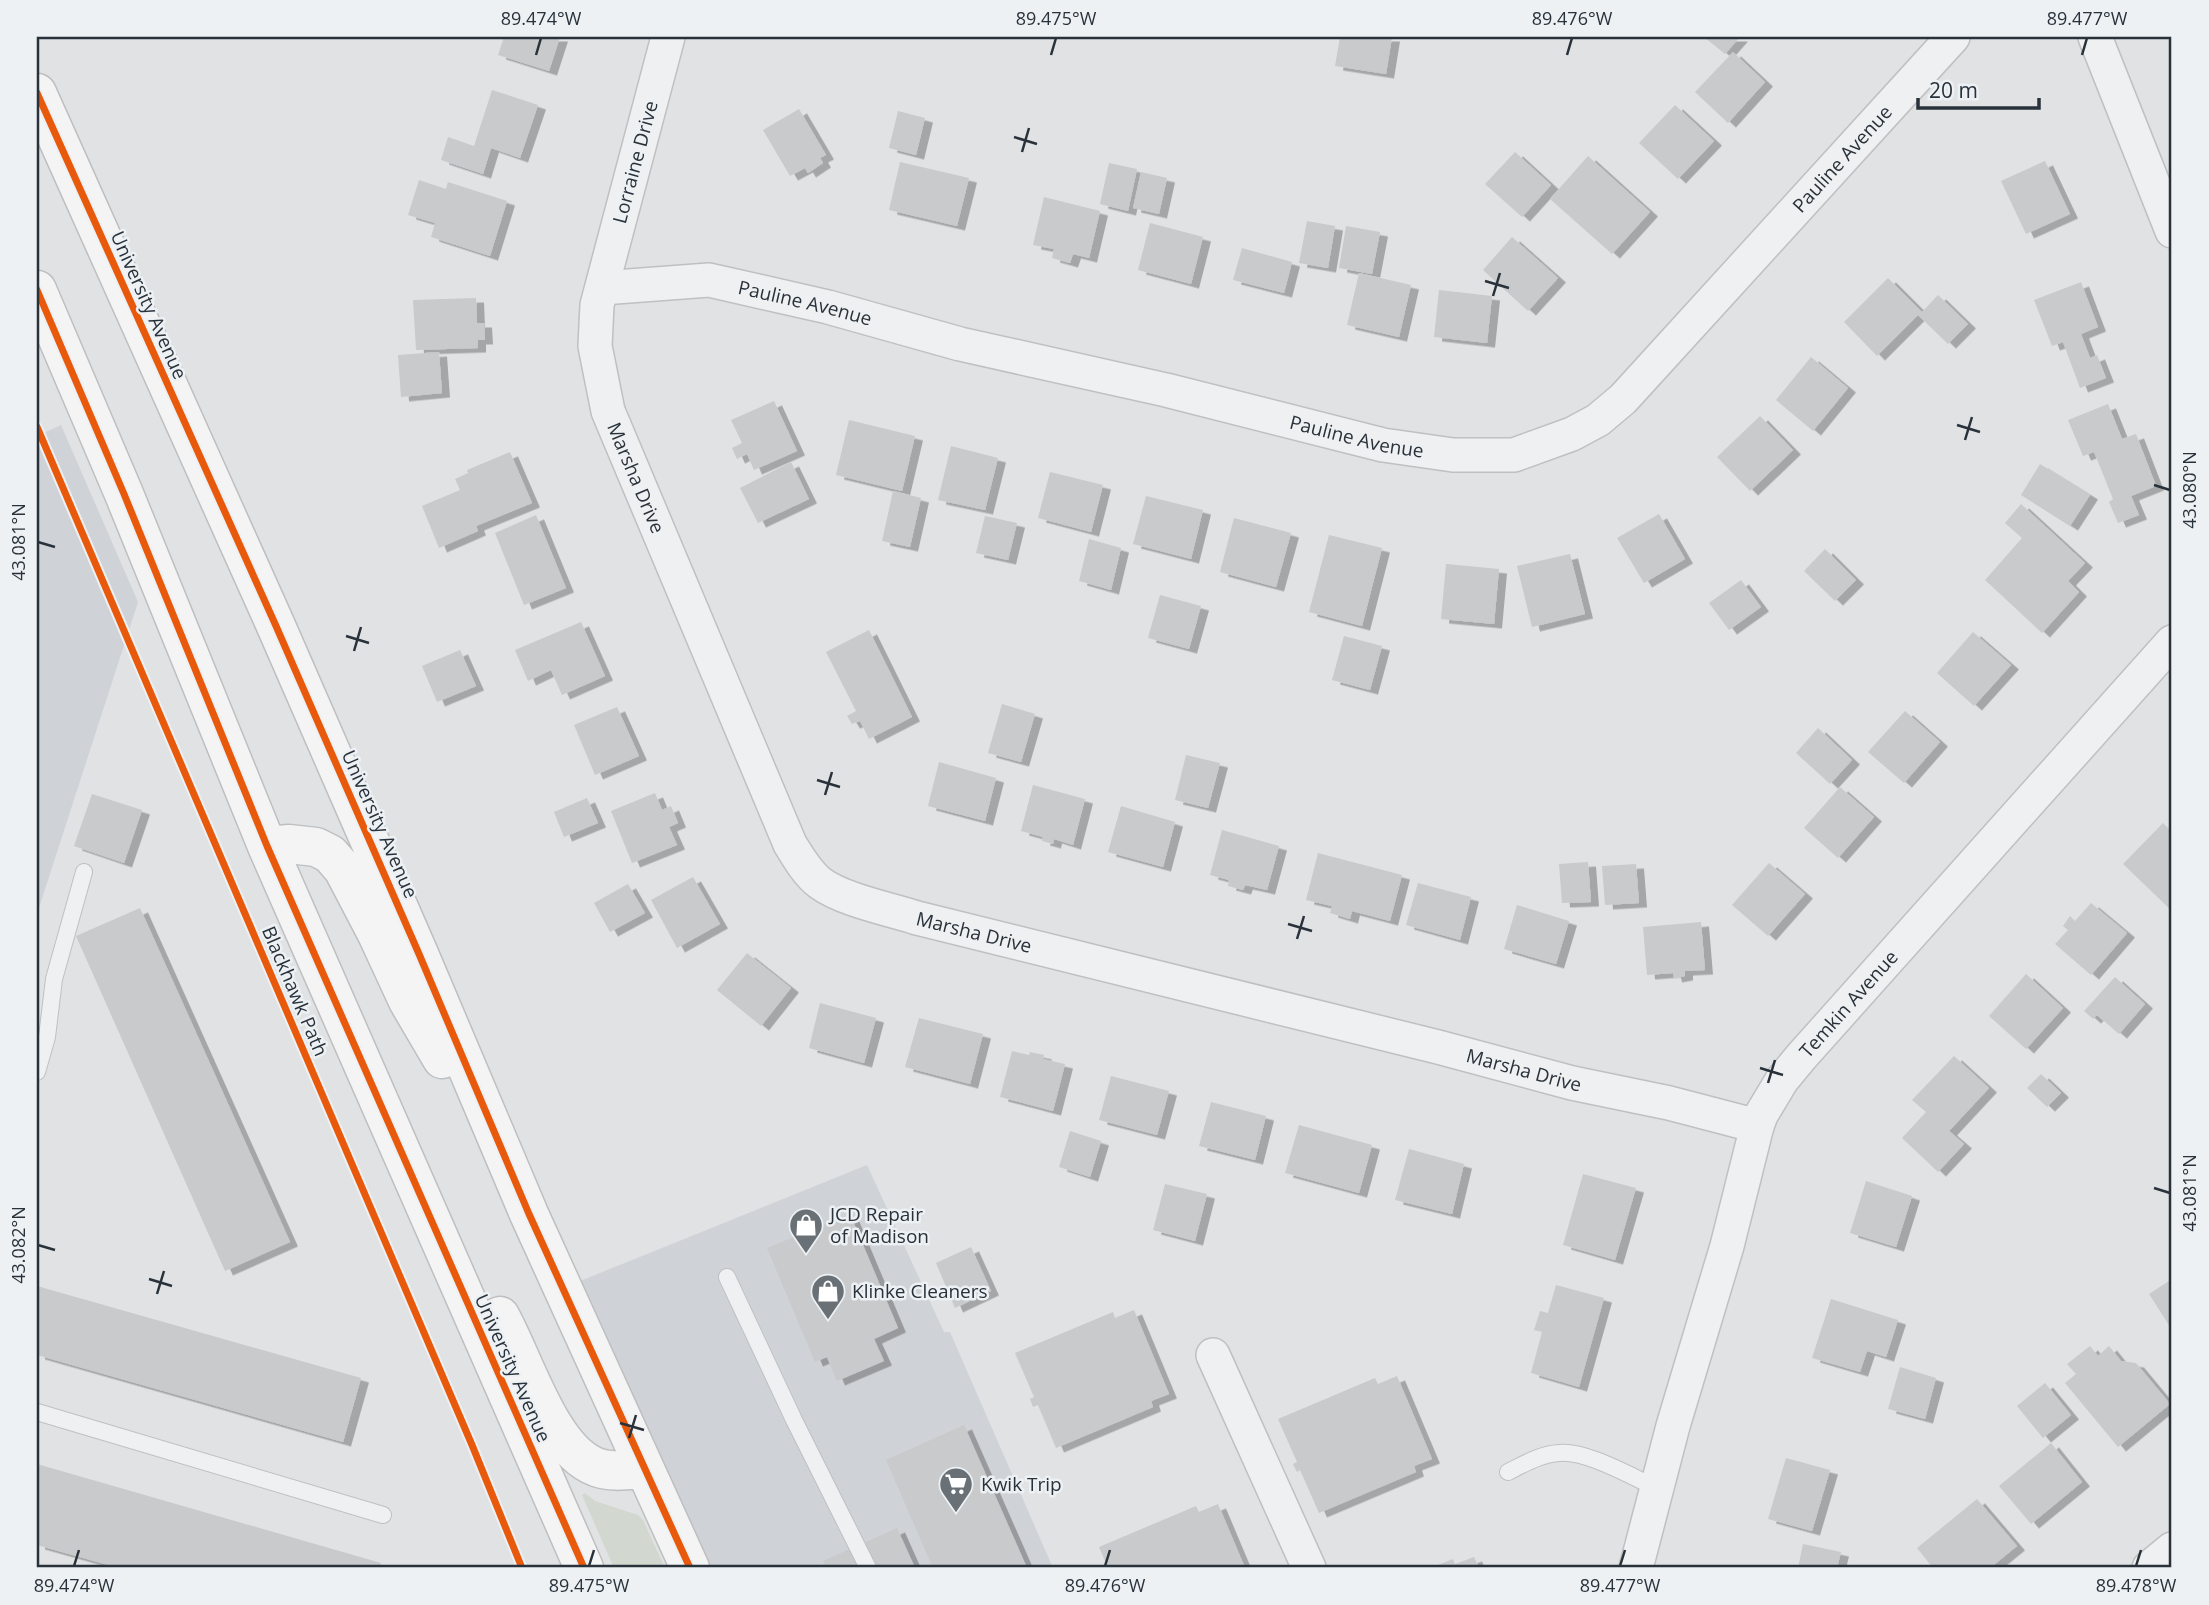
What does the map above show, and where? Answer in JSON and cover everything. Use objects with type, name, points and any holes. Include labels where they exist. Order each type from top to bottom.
[{"type":"main road","name":"University Avenue","points":[[37,93],[276,626],[517,1184],[690,1568]]},
{"type":"main road","name":"University Avenue","points":[[37,290],[124,494],[267,846],[584,1568]]},
{"type":"main road","points":[[267,846],[316,846],[330,854],[343,869],[408,1001],[517,1184]]},
{"type":"main road","points":[[412,1179],[503,1321],[561,1438],[578,1456],[596,1467],[611,1471],[644,1469]]},
{"type":"street","name":"Lorraine Drive","points":[[602,288],[668,37]]},
{"type":"street","name":"Pauline Avenue","points":[[602,288],[709,281],[828,307],[960,344],[1166,390],[1383,445],[1454,455],[1514,455],[1572,434],[1598,420],[1623,399],[1953,37]]},
{"type":"street","points":[[2095,37],[2172,231]]},
{"type":"street","name":"Marsha Drive","points":[[602,288],[597,305],[595,346],[608,411],[790,844],[804,866],[820,883],[840,894],[918,918],[1438,1047],[1572,1083],[1669,1103],[1758,1126]]},
{"type":"street","name":"Temkin Avenue","points":[[1636,1568],[1761,1115],[1801,1057],[2172,642]]},
{"type":"street","points":[[1213,1355],[1309,1568]]},
{"type":"street","points":[[2149,1568],[2172,1549]]},
{"type":"lane","points":[[37,1072],[47,1037],[54,979],[84,872]]},
{"type":"lane","points":[[727,1277],[793,1419],[868,1568]]},
{"type":"lane","points":[[37,1412],[383,1515]]},
{"type":"lane","points":[[1508,1472],[1538,1458],[1561,1452],[1591,1458],[1657,1488]]},
{"type":"shaded area","points":[[61,425],[138,602],[37,914],[37,436]]},
{"type":"shaded area","points":[[867,1165],[944,1332],[950,1332],[1053,1568],[690,1568],[563,1288]]},
{"type":"shaded area","points":[[585,1493],[595,1501],[638,1515],[643,1520],[665,1568],[614,1568],[582,1495]]},
{"type":"building","points":[[504,37],[560,37],[549,71],[498,55]]},
{"type":"building","points":[[1340,37],[1392,37],[1386,74],[1335,66]]},
{"type":"building","points":[[1704,37],[1740,37],[1725,54]]},
{"type":"building","points":[[1733,52],[1765,82],[1728,123],[1695,92]]},
{"type":"building","points":[[492,90],[538,105],[520,158],[491,148],[483,174],[441,160],[448,137],[474,146]]},
{"type":"building","points":[[1675,105],[1714,141],[1678,179],[1639,143]]},
{"type":"building","points":[[799,109],[826,155],[820,158],[823,163],[808,173],[805,168],[790,176],[763,130]]},
{"type":"building","points":[[898,111],[925,118],[916,155],[889,148]]},
{"type":"building","points":[[1515,152],[1551,185],[1522,217],[1485,184]]},
{"type":"building","points":[[1588,156],[1650,212],[1612,254],[1550,199]]},
{"type":"building","points":[[2045,161],[2070,214],[2026,234],[2001,181]]},
{"type":"building","points":[[900,162],[969,178],[957,226],[889,210]]},
{"type":"building","points":[[1109,163],[1137,169],[1128,211],[1100,204]]},
{"type":"building","points":[[1141,172],[1167,178],[1159,214],[1133,208]]},
{"type":"building","points":[[419,180],[446,189],[448,182],[507,201],[490,256],[431,237],[435,223],[408,215]]},
{"type":"building","points":[[1044,197],[1100,211],[1089,258],[1073,254],[1070,263],[1052,258],[1054,249],[1033,245]]},
{"type":"building","points":[[1307,221],[1335,226],[1328,268],[1299,263]]},
{"type":"building","points":[[1150,223],[1203,237],[1191,284],[1138,270]]},
{"type":"building","points":[[1346,226],[1380,232],[1372,274],[1339,268]]},
{"type":"building","points":[[1512,237],[1558,278],[1528,311],[1483,270]]},
{"type":"building","points":[[1242,248],[1292,262],[1284,293],[1233,280]]},
{"type":"building","points":[[1359,273],[1411,285],[1399,337],[1347,325]]},
{"type":"building","points":[[1888,278],[1922,312],[1938,295],[1968,324],[1948,344],[1918,315],[1877,356],[1844,322]]},
{"type":"building","points":[[2081,282],[2098,327],[2081,334],[2090,358],[2097,355],[2106,378],[2080,388],[2063,342],[2052,346],[2034,300]]},
{"type":"building","points":[[1439,290],[1492,296],[1487,343],[1434,337]]},
{"type":"building","points":[[476,298],[477,323],[484,323],[485,340],[478,340],[478,348],[416,350],[413,300]]},
{"type":"building","points":[[439,352],[442,393],[401,397],[398,355]]},
{"type":"building","points":[[1811,357],[1848,388],[1813,431],[1776,400]]},
{"type":"building","points":[[774,401],[797,451],[754,470],[747,454],[737,459],[732,448],[742,443],[731,420]]},
{"type":"building","points":[[2108,404],[2122,439],[2136,434],[2156,486],[2131,496],[2139,515],[2118,523],[2109,502],[2113,499],[2094,452],[2083,456],[2068,420]]},
{"type":"building","points":[[1760,416],[1793,450],[1750,491],[1717,457]]},
{"type":"building","points":[[849,420],[915,436],[902,491],[836,475]]},
{"type":"building","points":[[951,446],[998,458],[985,510],[938,500]]},
{"type":"building","points":[[510,452],[532,503],[476,526],[478,531],[439,548],[422,506],[460,490],[455,479],[468,473],[467,470]]},
{"type":"building","points":[[791,462],[809,499],[758,523],[740,488]]},
{"type":"building","points":[[2040,464],[2090,495],[2070,526],[2021,495]]},
{"type":"building","points":[[1050,472],[1103,485],[1091,532],[1038,518]]},
{"type":"building","points":[[893,491],[921,498],[910,547],[882,541]]},
{"type":"building","points":[[1146,496],[1203,510],[1191,559],[1133,544]]},
{"type":"building","points":[[2021,504],[2085,563],[2068,581],[2079,592],[2042,633],[1985,580],[2022,538],[2005,523]]},
{"type":"building","points":[[1659,514],[1685,559],[1644,583],[1617,538]]},
{"type":"building","points":[[536,515],[566,588],[524,605],[495,533]]},
{"type":"building","points":[[985,516],[1017,523],[1008,560],[976,553]]},
{"type":"building","points":[[1234,518],[1291,533],[1276,587],[1220,572]]},
{"type":"building","points":[[1329,535],[1382,548],[1362,626],[1309,612]]},
{"type":"building","points":[[1089,539],[1121,548],[1111,590],[1079,581]]},
{"type":"building","points":[[1825,549],[1856,580],[1835,601],[1804,571]]},
{"type":"building","points":[[1570,554],[1585,614],[1532,627],[1517,566]]},
{"type":"building","points":[[1446,564],[1499,569],[1494,624],[1441,619]]},
{"type":"building","points":[[1741,580],[1761,607],[1729,630],[1709,603]]},
{"type":"building","points":[[1160,595],[1201,606],[1189,649],[1148,638]]},
{"type":"building","points":[[581,622],[605,676],[562,695],[551,670],[528,681],[515,650]]},
{"type":"building","points":[[869,630],[912,717],[869,739],[860,721],[852,724],[847,716],[856,711],[826,652]]},
{"type":"building","points":[[1973,632],[2011,665],[1974,706],[1937,673]]},
{"type":"building","points":[[1344,636],[1382,646],[1370,690],[1332,680]]},
{"type":"building","points":[[460,650],[476,686],[437,702],[422,666]]},
{"type":"building","points":[[1002,704],[1035,714],[1021,762],[988,753]]},
{"type":"building","points":[[617,707],[639,756],[595,775],[574,725]]},
{"type":"building","points":[[1905,711],[1940,742],[1904,783],[1868,752]]},
{"type":"building","points":[[1818,728],[1852,760],[1830,784],[1796,753]]},
{"type":"building","points":[[1186,755],[1220,763],[1208,808],[1175,800]]},
{"type":"building","points":[[939,762],[996,778],[985,821],[928,806]]},
{"type":"building","points":[[1033,785],[1085,799],[1073,845],[1054,839],[1053,844],[1042,841],[1043,837],[1021,831]]},
{"type":"building","points":[[1840,787],[1874,817],[1838,858],[1804,828]]},
{"type":"building","points":[[655,793],[662,810],[671,806],[678,823],[669,827],[677,845],[632,863],[611,811]]},
{"type":"building","points":[[92,794],[142,810],[124,863],[74,846]]},
{"type":"building","points":[[587,798],[598,823],[564,837],[554,812]]},
{"type":"building","points":[[1121,806],[1175,822],[1163,867],[1108,852]]},
{"type":"building","points":[[2163,823],[2172,832],[2172,911],[2123,864]]},
{"type":"building","points":[[1222,830],[1279,846],[1267,890],[1245,885],[1243,890],[1228,886],[1229,880],[1210,875]]},
{"type":"building","points":[[1318,853],[1402,875],[1390,921],[1352,911],[1350,919],[1330,913],[1332,906],[1306,900]]},
{"type":"building","points":[[1588,862],[1591,902],[1562,903],[1559,864]]},
{"type":"building","points":[[1769,863],[1805,894],[1768,936],[1732,905]]},
{"type":"building","points":[[1636,864],[1639,903],[1605,905],[1602,866]]},
{"type":"building","points":[[693,877],[720,924],[677,948],[651,900]]},
{"type":"building","points":[[1418,883],[1471,897],[1460,940],[1406,925]]},
{"type":"building","points":[[628,884],[645,913],[610,932],[594,903]]},
{"type":"building","points":[[2091,903],[2127,933],[2091,975],[2055,944],[2068,930],[2063,926],[2070,916],[2075,921]]},
{"type":"building","points":[[1517,905],[1569,921],[1556,964],[1504,949]]},
{"type":"building","points":[[140,908],[290,1242],[225,1271],[76,936]]},
{"type":"building","points":[[1701,922],[1705,970],[1685,971],[1685,976],[1674,978],[1673,973],[1647,975],[1643,927]]},
{"type":"building","points":[[747,953],[791,988],[761,1026],[717,990]]},
{"type":"building","points":[[2026,974],[2063,1008],[2026,1049],[1989,1016]]},
{"type":"building","points":[[2115,977],[2145,1004],[2119,1034],[2097,1015],[2093,1019],[2084,1011]]},
{"type":"building","points":[[820,1003],[876,1018],[864,1063],[809,1048]]},
{"type":"building","points":[[919,1018],[983,1034],[970,1084],[905,1067]]},
{"type":"building","points":[[1012,1051],[1044,1055],[1043,1059],[1065,1064],[1053,1111],[1000,1097]]},
{"type":"building","points":[[1954,1056],[1989,1088],[1949,1131],[1964,1144],[1938,1172],[1902,1138],[1926,1112],[1912,1100]]},
{"type":"building","points":[[2041,1074],[2061,1093],[2047,1107],[2027,1088]]},
{"type":"building","points":[[1111,1076],[1169,1091],[1157,1135],[1099,1120]]},
{"type":"building","points":[[1211,1102],[1266,1116],[1255,1160],[1199,1146]]},
{"type":"building","points":[[1299,1125],[1372,1145],[1359,1193],[1285,1173]]},
{"type":"building","points":[[1070,1131],[1101,1141],[1090,1177],[1059,1167]]},
{"type":"building","points":[[1409,1149],[1464,1164],[1452,1214],[1395,1200]]},
{"type":"building","points":[[1583,1174],[1636,1188],[1615,1260],[1563,1245]]},
{"type":"building","points":[[1866,1181],[1912,1196],[1896,1247],[1850,1233]]},
{"type":"building","points":[[1165,1184],[1207,1194],[1195,1241],[1153,1230]]},
{"type":"building","points":[[850,1214],[898,1328],[874,1339],[884,1361],[837,1381],[827,1357],[815,1362],[767,1248]]},
{"type":"building","points":[[971,1247],[991,1291],[955,1308],[936,1263]]},
{"type":"building","points":[[2172,1279],[2172,1330],[2149,1294]]},
{"type":"building","points":[[1556,1285],[1604,1298],[1579,1387],[1531,1373],[1542,1332],[1534,1330],[1540,1311],[1548,1313]]},
{"type":"building","points":[[37,1286],[361,1378],[343,1442],[37,1355]]},
{"type":"building","points":[[1831,1299],[1898,1320],[1886,1357],[1867,1351],[1860,1372],[1812,1358]]},
{"type":"building","points":[[1134,1310],[1169,1394],[1151,1401],[1153,1407],[1056,1448],[1038,1405],[1033,1407],[1030,1399],[1034,1397],[1015,1353],[1113,1312],[1115,1318]]},
{"type":"building","points":[[2090,1346],[2098,1356],[2109,1346],[2121,1361],[2136,1363],[2170,1404],[2118,1447],[2065,1383],[2076,1374],[2067,1364]]},
{"type":"building","points":[[1900,1367],[1936,1378],[1925,1419],[1888,1409]]},
{"type":"building","points":[[1397,1376],[1432,1459],[1414,1466],[1416,1472],[1319,1513],[1300,1470],[1297,1472],[1293,1464],[1297,1462],[1278,1419],[1375,1378],[1378,1384]]},
{"type":"building","points":[[2045,1383],[2071,1415],[2043,1438],[2017,1406]]},
{"type":"building","name":"Kwik Trip","points":[[964,1425],[1027,1568],[933,1568],[886,1460]]},
{"type":"building","points":[[2051,1443],[2082,1482],[2031,1524],[1999,1486]]},
{"type":"building","points":[[1786,1458],[1830,1470],[1812,1531],[1768,1519]]},
{"type":"building","points":[[37,1464],[381,1563],[379,1568],[119,1568],[37,1545]]},
{"type":"building","points":[[1977,1499],[2017,1546],[1990,1568],[1933,1568],[1917,1548]]},
{"type":"building","points":[[1218,1504],[1245,1568],[1108,1568],[1099,1547],[1196,1506],[1199,1512]]},
{"type":"building","points":[[897,1528],[915,1568],[827,1568],[823,1561]]},
{"type":"building","points":[[1803,1544],[1841,1552],[1837,1568],[1798,1568]]},
{"type":"building","points":[[1474,1557],[1479,1568],[1430,1568],[1453,1559],[1455,1564]]},
{"type":"cycle path","points":[[37,93],[276,626],[529,1214],[690,1568]]},
{"type":"cycle path","points":[[37,290],[124,494],[267,846],[584,1568]]},
{"type":"cycle path","name":"Blackhawk Path","points":[[37,427],[472,1445],[522,1568]]},
{"type":"place","name":"JCD Repair of Madison","points":[[806,1255]]},
{"type":"place","name":"Klinke Cleaners","points":[[828,1321]]},
{"type":"place","name":"Kwik Trip","points":[[956,1514]]}]
